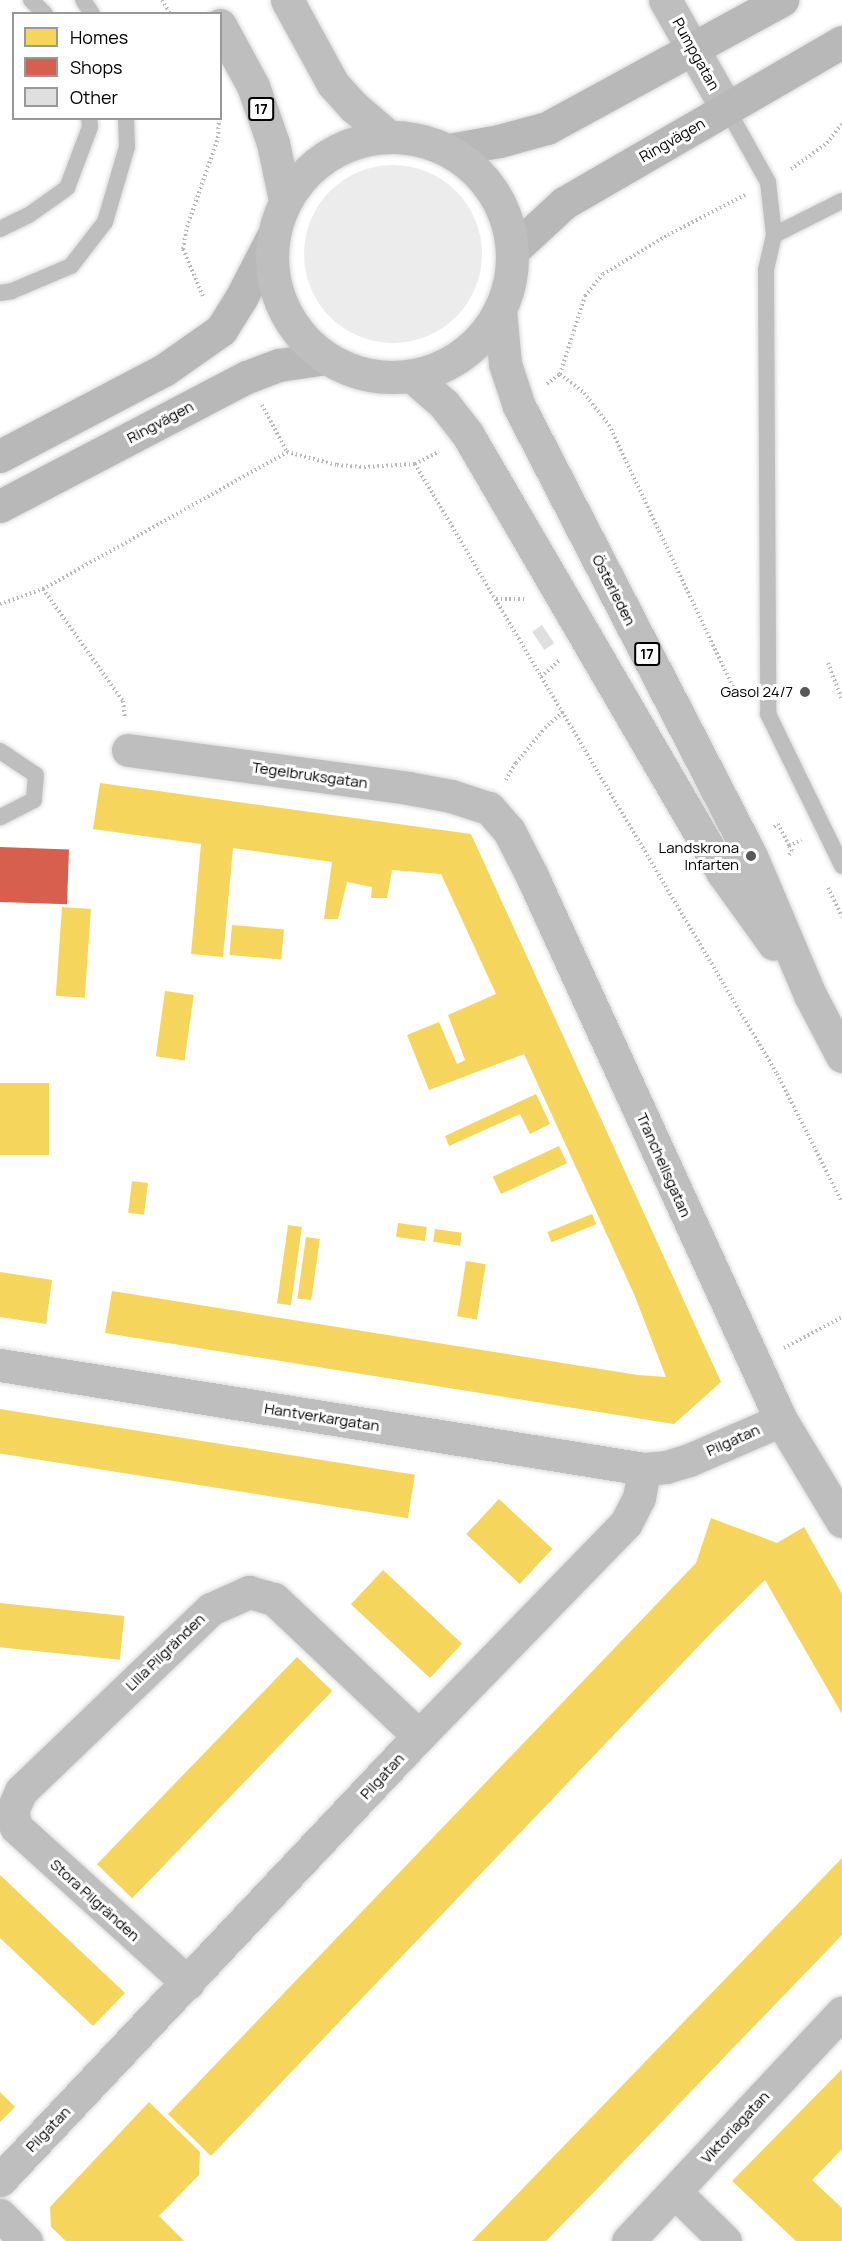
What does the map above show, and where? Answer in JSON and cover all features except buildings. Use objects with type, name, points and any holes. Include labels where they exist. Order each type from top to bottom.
[{"type":"main road","points":[[449,150],[500,141],[547,128],[782,0]]},
{"type":"main road","name":"Ringvägen","points":[[512,251],[564,203],[842,42]]},
{"type":"main road","points":[[0,456],[164,370],[221,330],[242,298],[273,236]]},
{"type":"main road","name":"Ringvägen","points":[[0,506],[247,377],[279,365],[326,358]]},
{"type":"main road","points":[[0,435],[113,378],[164,370]]},
{"type":"street","points":[[287,0],[333,84],[388,136]]},
{"type":"street","name":"Pumpgatan","points":[[665,0],[727,109]]},
{"type":"street","name":"17","points":[[222,29],[253,86],[273,143],[285,200]]},
{"type":"street","name":"17","points":[[388,136],[429,142],[449,150],[474,168],[494,192],[507,221],[512,251],[510,281],[500,310],[478,341],[464,353],[439,367],[412,376],[376,376],[351,370],[326,358],[301,336],[282,307],[272,274],[273,236],[285,200],[299,179],[318,161],[332,152],[363,139],[388,136]]},
{"type":"street","name":"Österleden","points":[[500,310],[505,364],[519,406],[751,856],[810,995],[842,1056]]},
{"type":"street","name":"Österleden","points":[[412,376],[444,404],[468,435],[723,873],[810,995]]},
{"type":"street","name":"Tegelbruksgatan","points":[[128,750],[408,788],[451,796],[489,808]]},
{"type":"street","name":"Tranchellsgatan","points":[[489,808],[509,831],[532,876],[781,1420],[842,1521]]},
{"type":"street","name":"Hantverkargatan","points":[[0,1365],[644,1469]]},
{"type":"street","name":"Pilgatan","points":[[0,2180],[419,1736],[626,1523],[639,1498],[644,1469],[666,1467],[689,1460],[781,1420]]},
{"type":"street","name":"Lilla Pilgränden","points":[[12,1811],[21,1791],[181,1636],[211,1609],[249,1592],[274,1599],[419,1736]]},
{"type":"street","name":"Stora Pilgränden","points":[[12,1811],[16,1827],[40,1851],[188,1983]]},
{"type":"street","name":"Viktoriagatan","points":[[628,2241],[842,2012]]},
{"type":"street","points":[[675,2192],[725,2241]]},
{"type":"street","points":[[0,2215],[27,2241]]},
{"type":"lane","points":[[31,0],[43,12]]},
{"type":"lane","points":[[727,109],[768,182],[774,235],[766,270],[768,714],[842,866]]},
{"type":"lane","points":[[0,229],[28,215],[67,188],[90,127],[89,120]]},
{"type":"lane","points":[[0,293],[12,291],[71,266],[105,222],[127,147],[126,120]]},
{"type":"lane","points":[[774,235],[842,201]]},
{"type":"lane","points":[[0,751],[36,775],[34,800],[0,818]]},
{"type":"path","points":[[519,406],[560,374],[585,296],[603,273],[668,235],[768,182],[826,143],[842,124]]},
{"type":"path","points":[[560,374],[584,393],[609,425],[745,712]]},
{"type":"path","points":[[0,603],[43,589],[287,452],[337,465],[415,464],[777,1074],[842,1203]]},
{"type":"path","points":[[43,589],[123,701],[128,750]]},
{"type":"path","points":[[496,599],[521,597],[528,602]]},
{"type":"path","points":[[541,677],[560,663],[560,655]]},
{"type":"path","points":[[828,663],[842,699]]},
{"type":"path","points":[[489,808],[516,763],[545,728],[563,712]]},
{"type":"path","points":[[754,1364],[842,1317]]},
{"type":"shaded area","points":[[393,165],[427,172],[456,191],[475,220],[482,254],[475,288],[456,317],[427,336],[393,343],[359,336],[330,317],[311,288],[304,254],[311,220],[330,191],[359,172]]},
{"type":"place","name":"Gasol 24/7","points":[[805,692]]},
{"type":"place","name":"Landskrona Infarten","points":[[751,856]]}]
